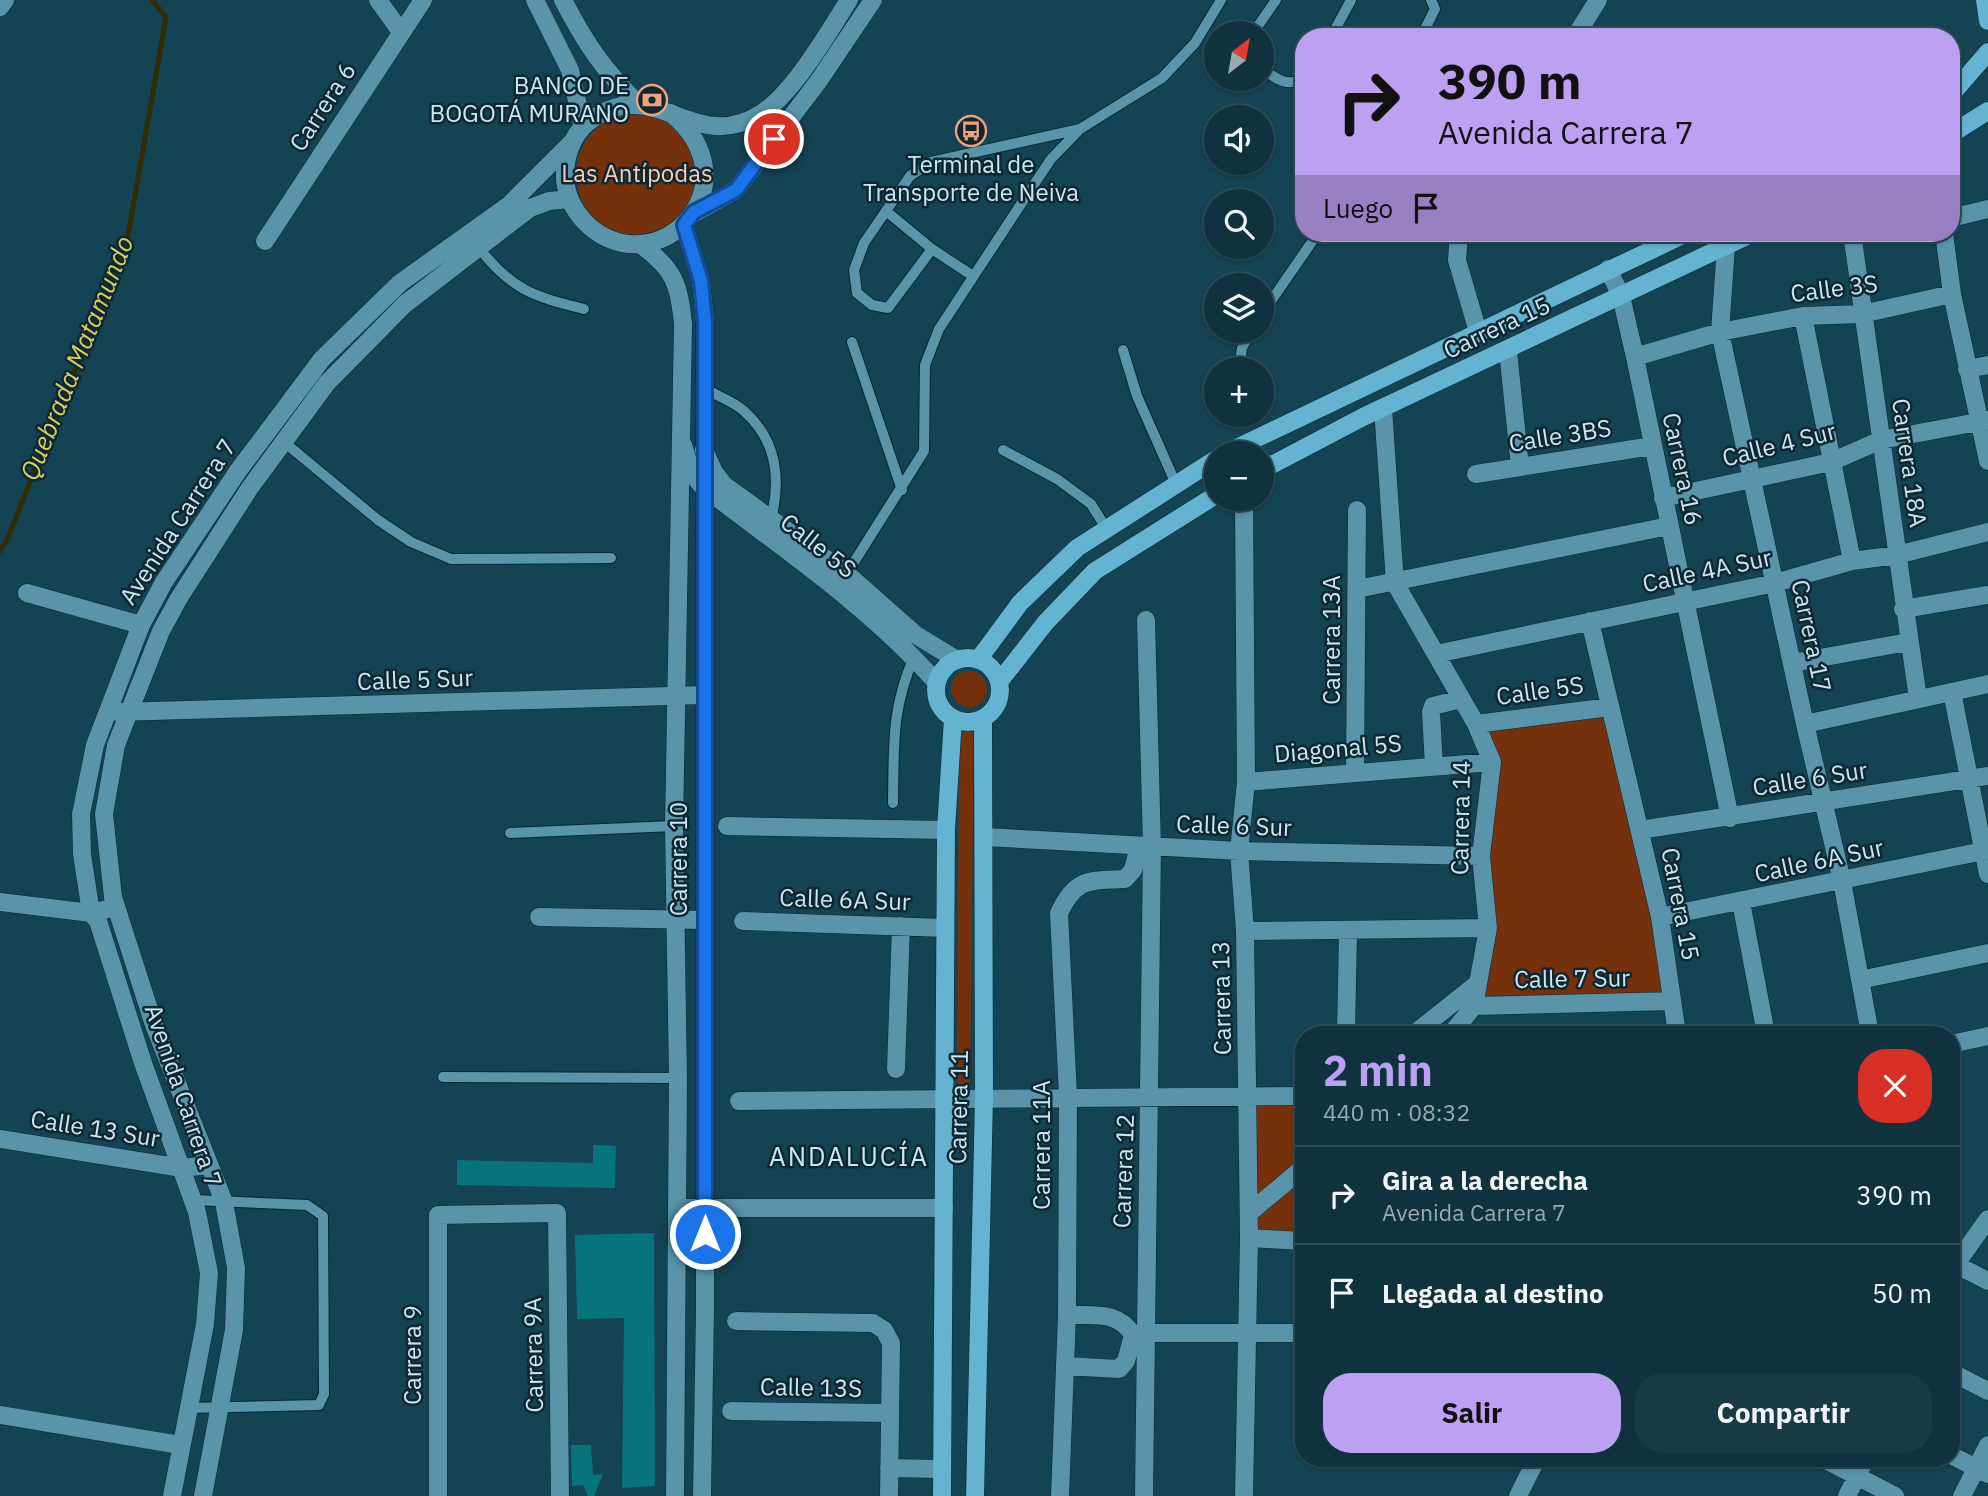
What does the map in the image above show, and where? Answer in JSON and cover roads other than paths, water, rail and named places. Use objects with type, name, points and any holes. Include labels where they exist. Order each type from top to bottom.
[{"type":"main road","points":[[1985,0],[1988,20]]},
{"type":"main road","points":[[1960,85],[1988,52]]},
{"type":"main road","points":[[1960,128],[1988,111]]},
{"type":"main road","name":"Carrera 15","points":[[1251,441],[1668,242]]},
{"type":"main road","name":"Carrera 15","points":[[1274,464],[1383,408],[1735,242]]},
{"type":"main road","points":[[978,660],[1020,603],[1077,548],[1204,466]]},
{"type":"main road","points":[[999,682],[1046,622],[1095,571],[1204,503]]},
{"type":"main road","points":[[957,660],[978,660],[995,672],[999,682],[997,703],[983,718],[974,722],[953,718],[938,703],[936,682],[941,671],[957,660]]},
{"type":"main road","name":"Carrera 11","points":[[942,1496],[946,830],[953,718]]},
{"type":"main road","name":"Carrera 11","points":[[975,1496],[984,1098],[983,718]]},
{"type":"street","points":[[0,7],[5,0]]},
{"type":"street","points":[[378,0],[401,32]]},
{"type":"street","name":"Carrera 6","points":[[265,240],[423,0]]},
{"type":"street","points":[[535,0],[570,71],[578,134],[565,173],[570,199],[581,219],[598,233],[618,242],[640,244],[658,241],[736,190],[820,79],[873,0]]},
{"type":"street","points":[[563,0],[603,69],[638,104]]},
{"type":"street","points":[[578,134],[599,114],[617,106],[638,104],[701,126],[728,126],[762,113],[814,55],[849,0]]},
{"type":"street","points":[[1581,28],[1598,0]]},
{"type":"street","points":[[670,113],[688,128],[700,147],[706,169],[704,192],[689,219]]},
{"type":"street","name":"Avenida Carrera 7","points":[[172,1496],[205,1324],[209,1273],[193,1200],[98,921],[91,913],[82,854],[81,814],[95,746],[141,625],[164,582],[238,471],[322,359],[400,283],[509,205],[578,134]]},
{"type":"street","name":"Avenida Carrera 7","points":[[203,1496],[234,1330],[236,1268],[224,1202],[154,1025],[116,907],[106,856],[104,814],[116,745],[126,713],[161,631],[179,598],[327,383],[405,304],[530,208],[549,201],[570,199]]},
{"type":"street","points":[[1960,216],[1988,209]]},
{"type":"street","name":"Carrera 10","points":[[689,219],[701,281],[705,389],[705,1208],[702,1496]]},
{"type":"street","points":[[1458,242],[1457,260],[1478,332]]},
{"type":"street","name":"Carrera 18A","points":[[1853,242],[1917,699]]},
{"type":"street","points":[[1945,242],[1952,294],[1967,369],[1983,421],[1988,461]]},
{"type":"street","name":"Carrera 10","points":[[640,244],[663,261],[680,291],[683,324],[674,827],[678,1078],[675,1496]]},
{"type":"street","name":"Carrera 17","points":[[1726,246],[1720,332],[1822,801],[1842,881],[1869,1026]]},
{"type":"street","name":"Carrera 16","points":[[1608,270],[1621,296],[1635,357],[1730,818]]},
{"type":"street","name":"Calle 3S","points":[[1635,357],[1720,332],[1803,316],[1862,314],[1952,294]]},
{"type":"street","points":[[1803,316],[1852,561]]},
{"type":"street","points":[[1508,351],[1520,467]]},
{"type":"street","points":[[1967,369],[1988,365]]},
{"type":"street","name":"Carrera 14","points":[[1383,408],[1395,583],[1476,724],[1492,762],[1481,856],[1488,928],[1474,1006],[1458,1026]]},
{"type":"street","name":"Calle 4 Sur","points":[[1663,498],[1831,462],[1881,440],[1983,421]]},
{"type":"street","name":"Calle 5S","points":[[682,441],[692,474],[703,487],[835,590],[914,657],[936,682]]},
{"type":"street","name":"Calle 3BS","points":[[1476,474],[1652,446]]},
{"type":"street","name":"Calle 5S","points":[[703,448],[714,472],[724,485],[847,574],[916,635],[957,660]]},
{"type":"street","name":"Carrera 13A","points":[[1355,771],[1357,510]]},
{"type":"street","name":"Carrera 13","points":[[1244,511],[1246,782],[1238,851],[1245,931],[1248,1097],[1249,1238],[1244,1496]]},
{"type":"street","points":[[1357,589],[1669,526]]},
{"type":"street","name":"Calle 4A Sur","points":[[1436,654],[1775,583],[1852,561],[1897,555],[1988,532]]},
{"type":"street","points":[[27,593],[141,625]]},
{"type":"street","points":[[1903,609],[1988,595]]},
{"type":"street","name":"Carrera 12","points":[[1143,1496],[1138,1334],[1151,1097],[1145,847],[1146,620]]},
{"type":"street","name":"Carrera 15","points":[[1590,621],[1660,917],[1676,1026]]},
{"type":"street","points":[[1792,663],[1908,642]]},
{"type":"street","points":[[1805,724],[1988,684]]},
{"type":"street","points":[[1952,692],[1968,780],[1986,851],[1988,874]]},
{"type":"street","name":"Calle 5 Sur","points":[[108,711],[126,713],[704,695]]},
{"type":"street","points":[[1461,699],[1433,706],[1434,766],[1492,762]]},
{"type":"street","name":"Calle 5S","points":[[1476,724],[1611,707]]},
{"type":"street","name":"Diagonal 5S","points":[[1246,782],[1434,766]]},
{"type":"street","name":"Calle 6 Sur","points":[[1640,830],[1988,776]]},
{"type":"street","points":[[727,826],[946,830]]},
{"type":"street","name":"Calle 6 Sur","points":[[985,837],[1238,851],[1481,856]]},
{"type":"street","name":"Carrera 11A","points":[[1060,1496],[1067,1315],[1068,1096],[1059,913],[1069,892],[1083,881],[1125,879],[1145,847]]},
{"type":"street","name":"Calle 6A Sur","points":[[1660,917],[1986,851]]},
{"type":"street","points":[[0,902],[91,913],[116,907]]},
{"type":"street","points":[[1741,902],[1764,1026]]},
{"type":"street","points":[[539,917],[704,920]]},
{"type":"street","name":"Calle 6A Sur","points":[[743,921],[945,928]]},
{"type":"street","points":[[896,1069],[901,926]]},
{"type":"street","points":[[1245,931],[1348,932],[1488,928]]},
{"type":"street","points":[[1346,1026],[1348,932]]},
{"type":"street","points":[[1860,980],[1988,953]]},
{"type":"street","points":[[1424,1026],[1478,983]]},
{"type":"street","name":"Calle 7 Sur","points":[[1474,1006],[1672,1001]]},
{"type":"street","points":[[1960,1042],[1988,1035]]},
{"type":"street","points":[[739,1101],[1068,1096],[1295,1096]]},
{"type":"street","name":"Calle 13 Sur","points":[[0,1139],[181,1168],[209,1165]]},
{"type":"street","points":[[1249,1213],[1295,1175]]},
{"type":"street","points":[[678,1208],[944,1208]]},
{"type":"street","name":"Carrera 9A","points":[[438,1215],[556,1213],[560,1496]]},
{"type":"street","name":"Carrera 9","points":[[438,1215],[438,1496]]},
{"type":"street","points":[[1960,1256],[1988,1219]]},
{"type":"street","points":[[1249,1238],[1295,1241]]},
{"type":"street","points":[[1960,1269],[1988,1281]]},
{"type":"street","points":[[1067,1315],[1114,1316],[1138,1334],[1295,1333]]},
{"type":"street","points":[[736,1321],[873,1323],[884,1330],[891,1343],[889,1496]]},
{"type":"street","points":[[1065,1366],[1119,1369],[1126,1361],[1138,1334]]},
{"type":"street","points":[[1960,1377],[1988,1391]]},
{"type":"street","name":"Calle 13S","points":[[731,1411],[890,1413]]},
{"type":"street","points":[[0,1415],[180,1445]]},
{"type":"street","points":[[1962,1496],[1982,1471],[1988,1445]]},
{"type":"street","points":[[1960,1460],[1982,1471]]},
{"type":"street","points":[[1518,1496],[1532,1467]]},
{"type":"street","points":[[1840,1467],[1895,1496]]},
{"type":"street","points":[[1847,1496],[1862,1467]]},
{"type":"street","points":[[889,1468],[941,1469]]},
{"type":"lane","points":[[835,590],[902,490],[924,451],[925,365],[939,329],[1051,159],[1080,129],[1162,78],[1195,43],[1221,0]]},
{"type":"lane","points":[[1261,21],[1276,0]]},
{"type":"lane","points":[[1336,28],[1351,0]]},
{"type":"lane","points":[[1426,28],[1435,9],[1431,0]]},
{"type":"lane","points":[[1274,77],[1284,83],[1295,82]]},
{"type":"lane","points":[[932,248],[888,308],[872,306],[857,293],[854,270],[864,243],[910,176],[931,162],[1080,129]]},
{"type":"lane","points":[[886,211],[932,248],[974,276]]},
{"type":"lane","points":[[1274,297],[1312,242]]},
{"type":"lane","points":[[479,248],[500,275],[538,298],[584,309]]},
{"type":"lane","points":[[852,342],[902,490]]},
{"type":"lane","points":[[1123,350],[1137,396],[1176,484]]},
{"type":"lane","points":[[705,389],[745,412],[766,440],[777,470],[771,519]]},
{"type":"lane","points":[[284,442],[379,520],[411,542],[451,559],[611,558]]},
{"type":"lane","points":[[1003,450],[1057,479],[1091,504],[1106,528]]},
{"type":"lane","points":[[893,803],[895,714],[901,687],[914,657]]},
{"type":"lane","points":[[510,833],[674,827]]},
{"type":"lane","points":[[443,1077],[678,1078]]},
{"type":"lane","points":[[188,1408],[319,1405],[324,1394],[323,1216],[307,1205],[193,1200]]},
{"type":"waterway","name":"Quebrada Matamundo","points":[[0,551],[7,540],[128,236],[166,17],[152,0]]},
{"type":"place","name":"BANCO DE BOGOTÁ MURANO","points":[[652,100]]},
{"type":"place","name":"Terminal de Transporte de Neiva","points":[[971,131]]},
{"type":"district","name":"ANDALUCÍA","points":[[849,1157]]},
{"type":"park label","name":"Las Antípodas","points":[[637,174]]}]
